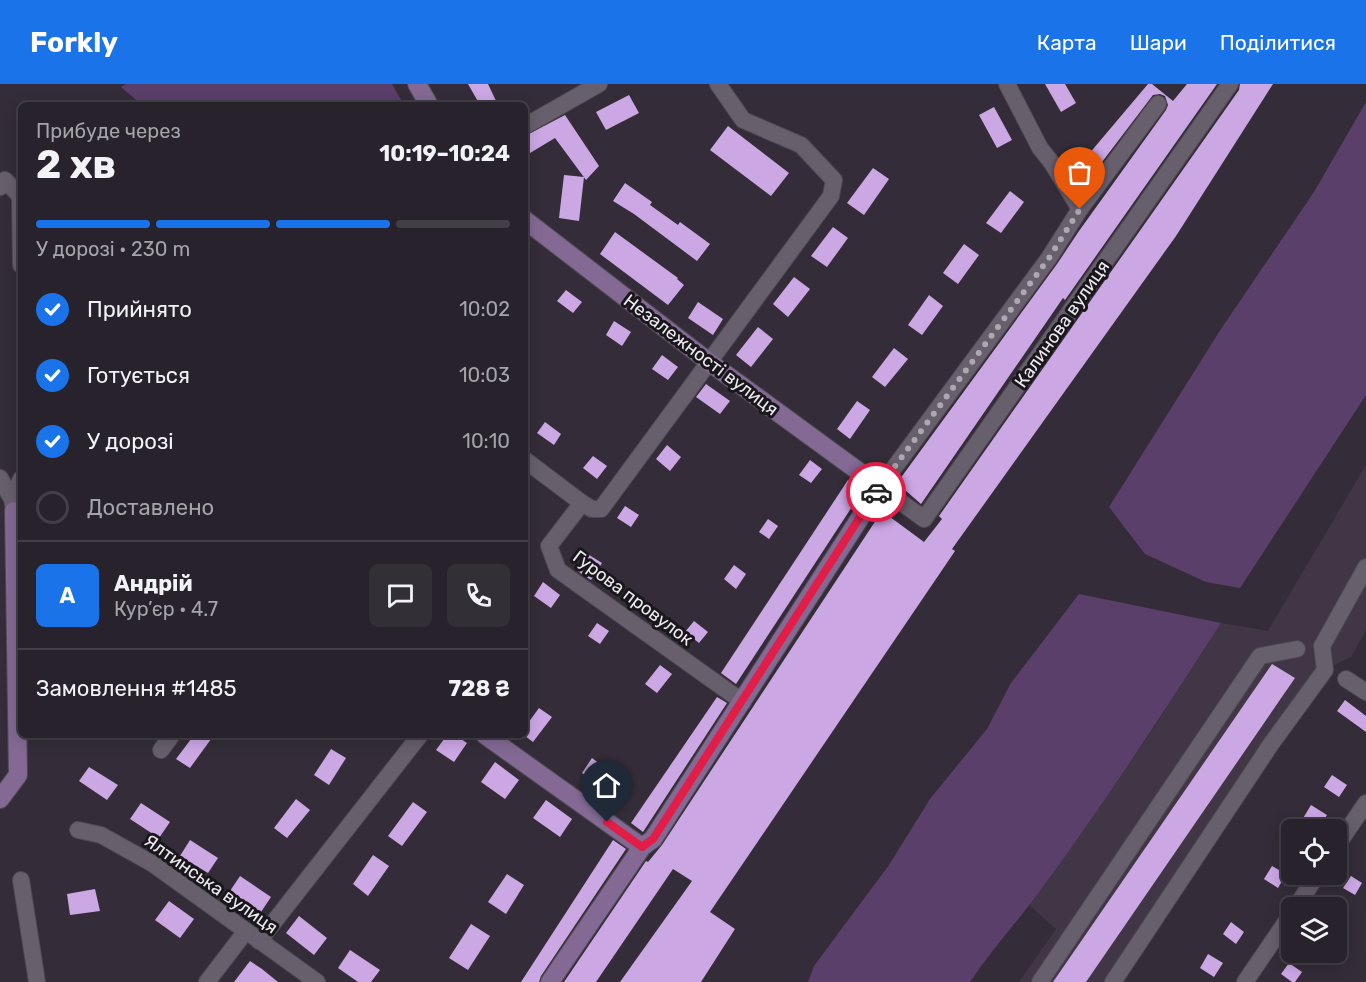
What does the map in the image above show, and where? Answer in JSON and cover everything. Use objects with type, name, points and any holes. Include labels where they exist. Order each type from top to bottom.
[{"type":"street","points":[[417,84],[427,102]]},
{"type":"street","points":[[528,124],[599,84]]},
{"type":"street","points":[[528,462],[592,510],[601,509],[831,196],[834,180],[801,145],[743,120],[718,84]]},
{"type":"street","points":[[1007,84],[1040,148],[1052,163],[1080,209]]},
{"type":"street","name":"Калинова вулиця","points":[[880,487],[924,519],[1230,84]]},
{"type":"street","points":[[550,982],[642,847],[653,839],[880,487],[1049,258],[1080,209],[1158,104]]},
{"type":"street","points":[[0,188],[5,180],[18,194]]},
{"type":"street","name":"Незалежності вулиця","points":[[528,222],[709,362],[880,487]]},
{"type":"street","points":[[0,478],[12,507]]},
{"type":"street","points":[[0,799],[18,775],[12,507],[18,488]]},
{"type":"street","name":"Гурова провулок","points":[[582,503],[549,546],[558,570],[743,702]]},
{"type":"street","points":[[1113,982],[1271,744],[1324,670],[1322,646],[1366,567]]},
{"type":"street","points":[[1040,982],[1260,656],[1297,649]]},
{"type":"street","points":[[1346,679],[1366,692]]},
{"type":"street","points":[[161,750],[170,738]]},
{"type":"street","points":[[207,982],[252,936],[417,738]]},
{"type":"street","points":[[489,738],[642,847]]},
{"type":"street","points":[[1347,831],[1366,803]]},
{"type":"street","name":"Ялтинська вулиця","points":[[78,830],[100,835],[153,864],[317,982]]},
{"type":"street","points":[[21,880],[37,982]]},
{"type":"street","points":[[1245,982],[1281,929]]},
{"type":"shaded area","points":[[126,84],[392,84],[402,102],[138,102],[121,87]]},
{"type":"shaded area","points":[[1366,102],[1366,395],[1240,588],[1206,582],[1145,554],[1109,507],[1221,329],[1314,192]]},
{"type":"shaded area","points":[[1366,465],[1366,630],[1351,657],[1324,670],[1108,982],[1019,982],[1056,929],[1029,905],[1149,735],[1221,623],[1268,631]]},
{"type":"shaded area","points":[[1079,594],[1221,623],[1089,823],[970,982],[808,982],[814,966],[889,865],[930,799],[987,729],[1011,683]]},
{"type":"building","points":[[468,84],[488,84],[497,102],[478,102]]},
{"type":"building","points":[[1045,84],[1065,84],[1076,103],[1061,112]]},
{"type":"building","points":[[1148,84],[1152,84],[1173,101],[1187,84],[1217,84],[1065,300],[1063,298],[921,504],[897,483],[1166,110],[1168,105],[1165,96],[1153,95],[1083,187],[1072,174]]},
{"type":"building","points":[[1240,84],[1273,84],[1176,236],[952,549],[955,551],[710,912],[735,929],[701,982],[620,982],[692,881],[673,869],[596,982],[564,982],[646,861],[648,862],[662,845],[882,511],[924,542],[942,519],[939,516],[1239,90]]},
{"type":"building","points":[[629,95],[639,113],[606,130],[596,112]]},
{"type":"building","points":[[994,107],[1012,140],[997,148],[979,115]]},
{"type":"building","points":[[565,115],[599,166],[586,180],[555,138],[528,154],[528,134]]},
{"type":"building","points":[[728,126],[789,173],[771,196],[710,150]]},
{"type":"building","points":[[873,168],[889,179],[864,215],[847,203]]},
{"type":"building","points":[[564,175],[584,177],[579,221],[559,218]]},
{"type":"building","points":[[625,183],[652,202],[650,205],[678,225],[680,222],[710,244],[697,261],[613,201]]},
{"type":"building","points":[[1010,191],[1024,202],[1001,233],[986,223]]},
{"type":"building","points":[[833,227],[848,238],[827,267],[811,256]]},
{"type":"building","points":[[615,232],[678,278],[684,285],[668,305],[600,254]]},
{"type":"building","points":[[964,244],[979,255],[958,284],[943,273]]},
{"type":"building","points":[[794,277],[810,289],[788,317],[773,304]]},
{"type":"building","points":[[566,290],[582,302],[573,313],[557,301]]},
{"type":"building","points":[[929,295],[943,306],[922,335],[908,325]]},
{"type":"building","points":[[698,302],[723,319],[713,335],[688,318]]},
{"type":"building","points":[[614,321],[631,332],[622,346],[606,335]]},
{"type":"building","points":[[758,327],[773,339],[751,367],[736,355]]},
{"type":"building","points":[[894,348],[908,359],[885,387],[872,377]]},
{"type":"building","points":[[662,355],[678,367],[668,380],[652,369]]},
{"type":"building","points":[[706,384],[730,401],[720,414],[696,397]]},
{"type":"building","points":[[857,401],[870,410],[850,439],[837,429]]},
{"type":"building","points":[[545,422],[561,434],[554,445],[537,433]]},
{"type":"building","points":[[667,445],[681,457],[670,471],[656,459]]},
{"type":"building","points":[[593,456],[607,466],[597,479],[583,468]]},
{"type":"building","points":[[810,460],[822,469],[811,483],[799,475]]},
{"type":"building","points":[[848,480],[863,490],[736,684],[721,673]]},
{"type":"building","points":[[625,506],[639,515],[631,527],[617,518]]},
{"type":"building","points":[[768,519],[778,526],[769,539],[759,532]]},
{"type":"building","points":[[586,553],[602,563],[591,580],[576,570]]},
{"type":"building","points":[[734,565],[746,574],[736,589],[724,579]]},
{"type":"building","points":[[543,582],[560,595],[551,608],[534,596]]},
{"type":"building","points":[[694,621],[708,632],[699,643],[685,632]]},
{"type":"building","points":[[597,623],[609,631],[600,644],[588,636]]},
{"type":"building","points":[[1272,664],[1295,678],[1086,982],[1053,982]]},
{"type":"building","points":[[660,665],[672,674],[657,693],[645,684]]},
{"type":"building","points":[[717,697],[727,703],[643,832],[631,823]]},
{"type":"building","points":[[1345,700],[1366,716],[1366,732],[1337,711]]},
{"type":"building","points":[[539,708],[552,717],[533,742],[528,738],[528,723]]},
{"type":"building","points":[[192,738],[212,738],[190,768],[176,759]]},
{"type":"building","points":[[445,738],[460,738],[467,743],[454,762],[436,750]]},
{"type":"building","points":[[331,749],[346,758],[329,785],[314,775]]},
{"type":"building","points":[[592,758],[604,767],[594,781],[582,773]]},
{"type":"building","points":[[495,762],[519,780],[505,799],[481,782]]},
{"type":"building","points":[[89,767],[118,785],[107,800],[79,781]]},
{"type":"building","points":[[1332,775],[1347,785],[1339,797],[1324,787]]},
{"type":"building","points":[[296,799],[310,810],[287,838],[274,828]]},
{"type":"building","points":[[546,800],[572,819],[560,837],[533,818]]},
{"type":"building","points":[[413,802],[427,812],[402,846],[388,836]]},
{"type":"building","points":[[141,803],[170,822],[159,838],[130,819]]},
{"type":"building","points":[[1311,805],[1327,815],[1325,819],[1303,819]]},
{"type":"building","points":[[190,840],[218,858],[208,873],[180,856]]},
{"type":"building","points":[[613,840],[626,849],[539,982],[521,982]]},
{"type":"building","points":[[373,855],[389,866],[368,896],[353,884]]},
{"type":"building","points":[[1272,866],[1281,871],[1281,883],[1278,888],[1264,879]]},
{"type":"building","points":[[507,874],[524,885],[506,914],[488,902]]},
{"type":"building","points":[[240,876],[271,897],[261,912],[230,891]]},
{"type":"building","points":[[1351,876],[1362,883],[1355,895],[1343,888]]},
{"type":"building","points":[[95,889],[100,911],[70,915],[67,894]]},
{"type":"building","points":[[169,901],[194,919],[180,938],[155,920]]},
{"type":"building","points":[[299,916],[327,938],[314,955],[286,933]]},
{"type":"building","points":[[1231,922],[1244,932],[1236,944],[1223,934]]},
{"type":"building","points":[[471,924],[490,936],[468,970],[449,958]]},
{"type":"building","points":[[350,950],[380,970],[371,982],[358,982],[338,968]]},
{"type":"building","points":[[1208,954],[1223,963],[1214,977],[1200,968]]},
{"type":"building","points":[[250,961],[262,969],[278,982],[234,982]]},
{"type":"building","points":[[1289,963],[1302,972],[1295,982],[1281,974]]},
{"type":"way so far","points":[[876,492],[1049,258],[1080,209]]},
{"type":"route","points":[[607,822],[642,847],[653,839],[876,492]]}]
